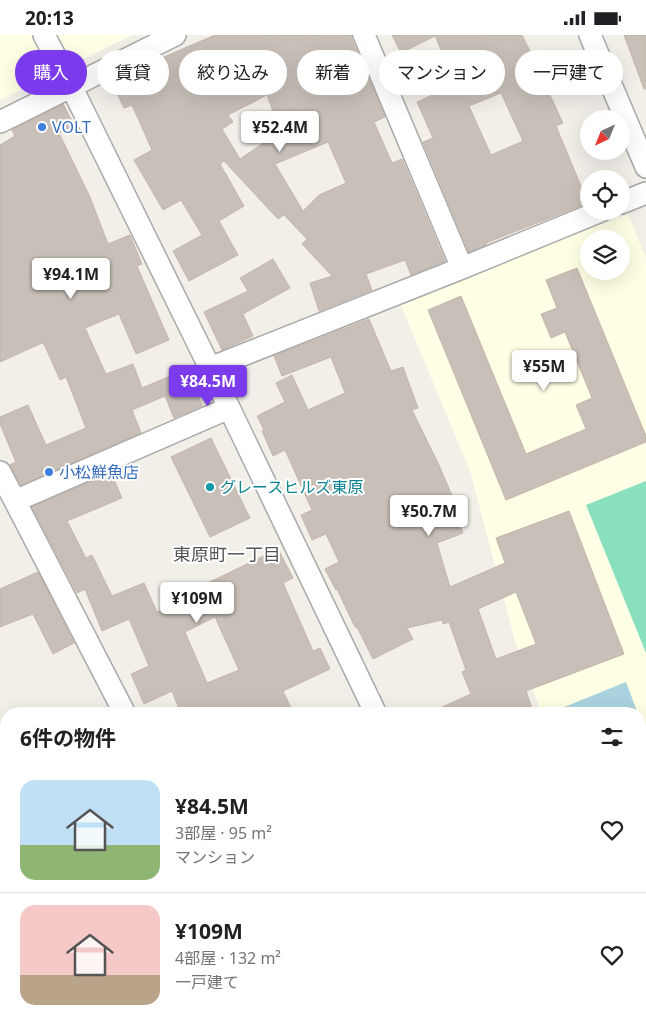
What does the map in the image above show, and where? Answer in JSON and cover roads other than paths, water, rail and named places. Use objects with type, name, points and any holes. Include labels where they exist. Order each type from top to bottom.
[{"type":"street","points":[[44,35],[52,50]]},
{"type":"street","points":[[87,78],[175,35]]},
{"type":"street","points":[[364,35],[462,268]]},
{"type":"street","points":[[590,35],[646,167]]},
{"type":"street","points":[[0,122],[53,95]]},
{"type":"street","points":[[75,95],[210,368],[373,707]]},
{"type":"street","points":[[630,199],[646,193]]},
{"type":"street","points":[[210,368],[580,220]]},
{"type":"street","points":[[15,501],[229,408]]},
{"type":"street","points":[[0,472],[121,707]]},
{"type":"water","points":[[626,682],[635,707],[564,707]]},
{"type":"place","name":"VOLT","points":[[42,127]]},
{"type":"place","name":"小松鮮魚店","points":[[49,472]]},
{"type":"place","name":"グレースヒルズ東原","points":[[210,487]]},
{"type":"district","name":"東原町一丁目","points":[[227,554]]}]
